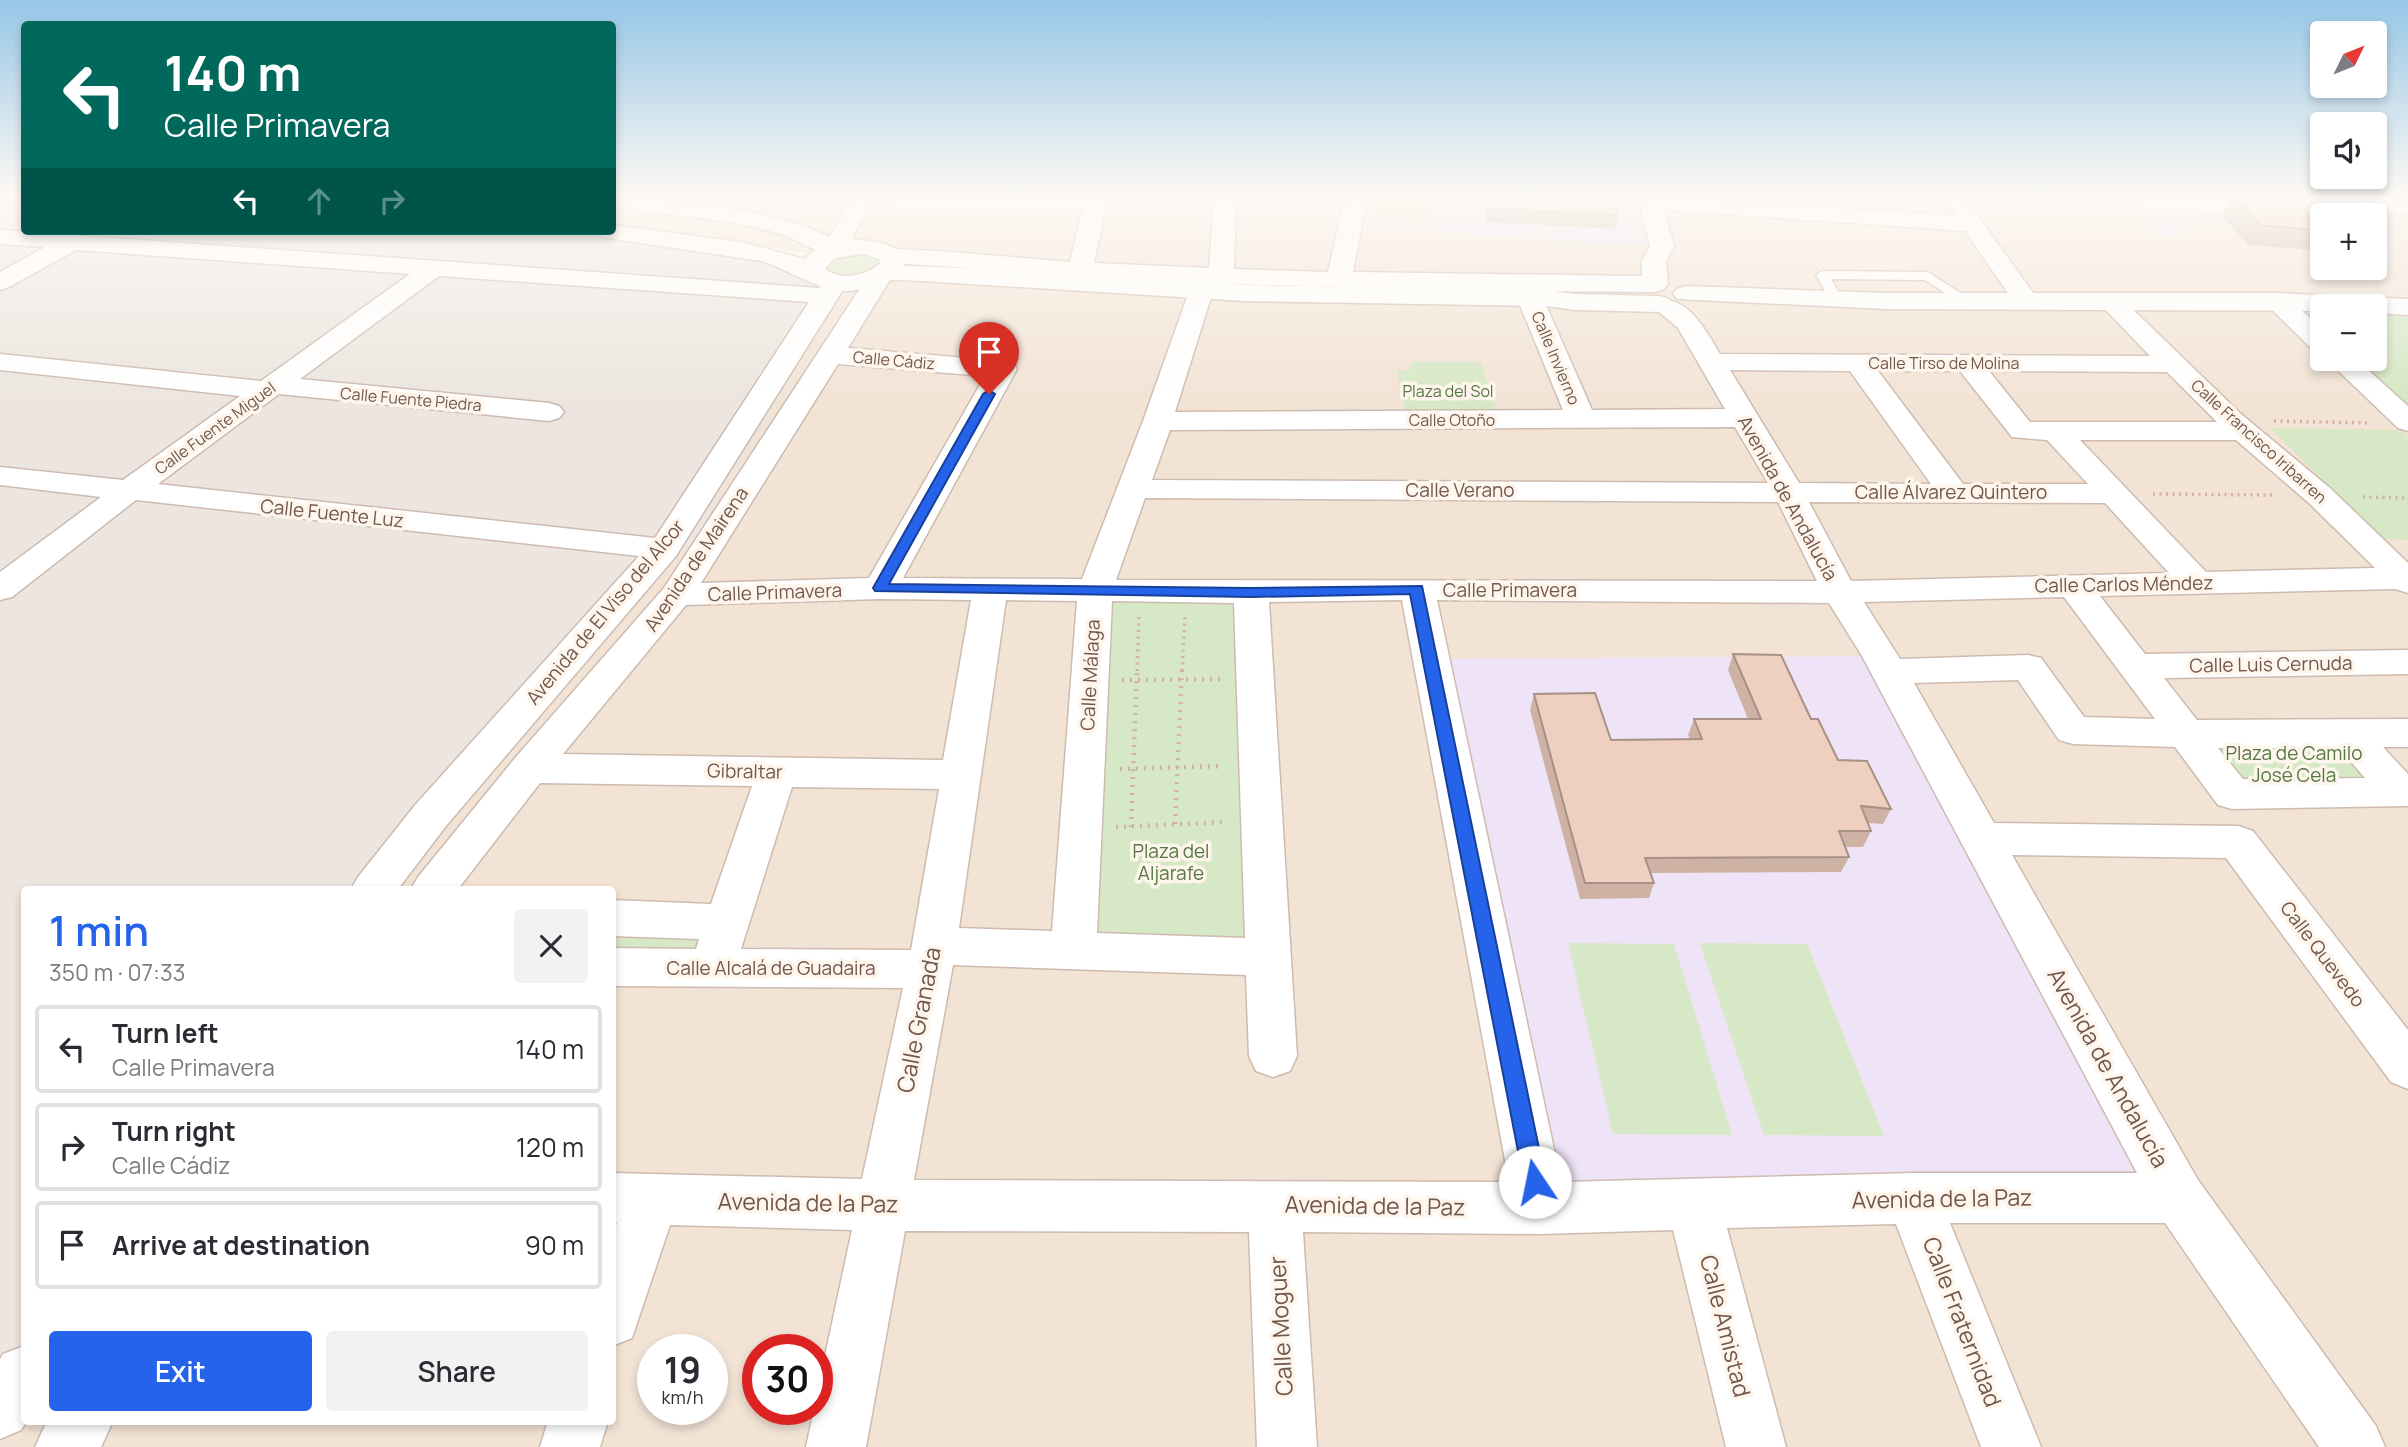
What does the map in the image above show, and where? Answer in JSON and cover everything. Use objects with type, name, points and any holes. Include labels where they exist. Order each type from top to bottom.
[{"type":"street","points":[[0,282],[31,265]]},
{"type":"street","points":[[375,265],[767,293],[829,269],[863,265]]},
{"type":"street","points":[[804,265],[829,269],[859,281],[879,265]]},
{"type":"street","points":[[827,265],[829,269]]},
{"type":"street","name":"Avenida de El Viso del Alcor","points":[[375,886],[430,815],[664,549],[831,265]]},
{"type":"street","name":"Avenida de Mairena","points":[[435,886],[529,768],[676,595],[829,355],[881,265]]},
{"type":"street","points":[[902,265],[991,276],[1210,284],[1339,281],[1673,300]]},
{"type":"street","points":[[945,265],[1080,270],[1336,296],[1538,298],[1575,302],[2277,301],[2408,307]]},
{"type":"street","points":[[1080,270],[1081,265]]},
{"type":"street","name":"Calle Málaga","points":[[1073,951],[1095,590],[1210,284],[1213,265]]},
{"type":"street","points":[[1339,281],[1342,265]]},
{"type":"street","name":"Avenida de Andalucía","points":[[1668,265],[1673,300],[1713,362],[1788,491],[1840,592],[1983,839],[2179,1198],[2355,1447]]},
{"type":"street","points":[[1999,265],[2026,301]]},
{"type":"street","name":"Calle Fuente Miguel","points":[[0,589],[130,490],[431,270]]},
{"type":"street","name":"Calle Invierno","points":[[1538,298],[1581,419]]},
{"type":"street","points":[[2277,301],[2310,331]]},
{"type":"street","name":"Calle Francisco Iribarren","points":[[2110,302],[2238,426],[2320,496],[2407,579]]},
{"type":"street","name":"Calle Cádiz","points":[[829,355],[1003,369],[880,588]]},
{"type":"street","name":"Calle Fuente Piedra","points":[[0,362],[549,412]]},
{"type":"street","name":"Calle Tirso de Molina","points":[[1713,362],[2175,364]]},
{"type":"street","points":[[1858,363],[1953,492]]},
{"type":"street","points":[[1969,363],[2022,431],[2238,426]]},
{"type":"street","points":[[2352,371],[2394,422]]},
{"type":"street","name":"Calle Otoño","points":[[1158,421],[1746,418]]},
{"type":"street","points":[[2055,431],[2196,582]]},
{"type":"street","name":"Calle Fuente Luz","points":[[0,476],[664,549]]},
{"type":"street","name":"Calle Verano","points":[[1132,489],[1788,491]]},
{"type":"street","name":"Calle Álvarez Quintero","points":[[1788,491],[2114,494]]},
{"type":"street","name":"Calle Carlos Méndez","points":[[1840,592],[2407,579]]},
{"type":"street","points":[[1983,839],[2238,842],[2252,822],[2073,586]]},
{"type":"street","name":"Calle Primavera","points":[[676,595],[880,588],[990,591],[1251,592],[1417,589],[1840,592]]},
{"type":"street","points":[[1417,589],[1540,1208]]},
{"type":"street","name":"Calle Granada","points":[[835,1447],[932,957],[990,591]]},
{"type":"street","points":[[1251,592],[1273,1056]]},
{"type":"street","name":"Calle Luis Cernuda","points":[[2135,666],[2408,662]]},
{"type":"street","points":[[1888,672],[2028,667],[2073,730],[2187,734],[2387,768]]},
{"type":"street","points":[[2232,794],[2387,768],[2408,733]]},
{"type":"street","name":"Gibraltar","points":[[529,768],[960,775]]},
{"type":"street","points":[[712,968],[777,772]]},
{"type":"street","name":"Calle Quevedo","points":[[2238,842],[2408,1067]]},
{"type":"street","points":[[617,929],[729,922]]},
{"type":"street","points":[[932,957],[1073,951],[1268,957]]},
{"type":"street","name":"Calle Alcalá de Guadaira","points":[[616,967],[712,968],[932,957]]},
{"type":"street","name":"Avenida de la Paz","points":[[632,1199],[884,1205],[1540,1208],[1694,1206],[1913,1198],[2179,1198]]},
{"type":"street","name":"Calle Fraternidad","points":[[1913,1198],[2011,1447]]},
{"type":"street","points":[[616,1294],[632,1199]]},
{"type":"street","name":"Calle Moguer","points":[[1275,1205],[1287,1447]]},
{"type":"street","name":"Calle Amistad","points":[[1694,1206],[1756,1447]]},
{"type":"street","points":[[0,1409],[21,1379]]},
{"type":"street","points":[[65,1447],[80,1425]]},
{"type":"street","points":[[570,1447],[577,1425]]},
{"type":"lane","points":[[1825,300],[1822,275],[1928,276],[1965,300]]},
{"type":"lane","points":[[1862,275],[1885,301]]},
{"type":"path","points":[[2238,426],[2394,422]]},
{"type":"path","points":[[2114,494],[2408,498]]},
{"type":"path","points":[[1131,827],[1140,591]]},
{"type":"path","points":[[1175,824],[1186,591]]},
{"type":"path","points":[[1090,681],[1254,678]]},
{"type":"path","points":[[1084,769],[1258,765]]},
{"type":"path","points":[[1081,829],[1261,820]]},
{"type":"shaded area","points":[[0,265],[773,265],[843,288],[697,534],[425,849],[396,886],[21,886],[21,1417],[0,1447]]},
{"type":"shaded area","points":[[847,265],[2310,265],[2310,280],[2387,280],[2387,265],[2408,265],[2408,1447],[0,1447],[21,1417],[21,1425],[616,1425],[616,886],[396,886],[425,849],[697,534]]},
{"type":"shaded area","points":[[1846,265],[1915,265],[1921,271],[1914,272],[1921,286],[1864,286]]},
{"type":"shaded area","points":[[1880,656],[2179,1198],[1540,1208],[1430,659]]},
{"type":"green space","points":[[821,265],[884,265],[870,276],[828,276]]},
{"type":"green space","points":[[2281,303],[2310,304],[2310,330]]},
{"type":"green space","points":[[2387,306],[2408,307],[2408,422],[2354,371],[2387,371]]},
{"type":"green space","name":"Plaza del Sol","points":[[1412,362],[1481,362],[1500,420],[1406,420],[1397,370],[1410,370]]},
{"type":"green space","points":[[2271,428],[2401,430],[2408,437],[2408,540],[2380,539]]},
{"type":"green space","name":"Plaza del Aljarafe","points":[[1095,590],[1251,592],[1268,957],[1073,951]]},
{"type":"green space","name":"Plaza de Camilo José Cela","points":[[2187,734],[2349,734],[2401,793],[2232,794]]},
{"type":"green space","points":[[625,918],[729,922],[712,968],[616,950],[616,939]]},
{"type":"green space","points":[[1568,943],[1674,944],[1732,1135],[1613,1134]]},
{"type":"green space","points":[[1700,943],[1807,944],[1884,1136],[1764,1135]]},
{"type":"building","points":[[1733,654],[1781,655],[1811,719],[1818,719],[1838,760],[1867,761],[1891,809],[1861,806],[1871,831],[1839,831],[1849,857],[1645,858],[1654,883],[1585,883],[1534,694],[1595,693],[1611,740],[1702,739],[1694,719],[1761,719]]},
{"type":"route","points":[[989,394],[880,588],[1251,592],[1417,589],[1535,1182]]}]
